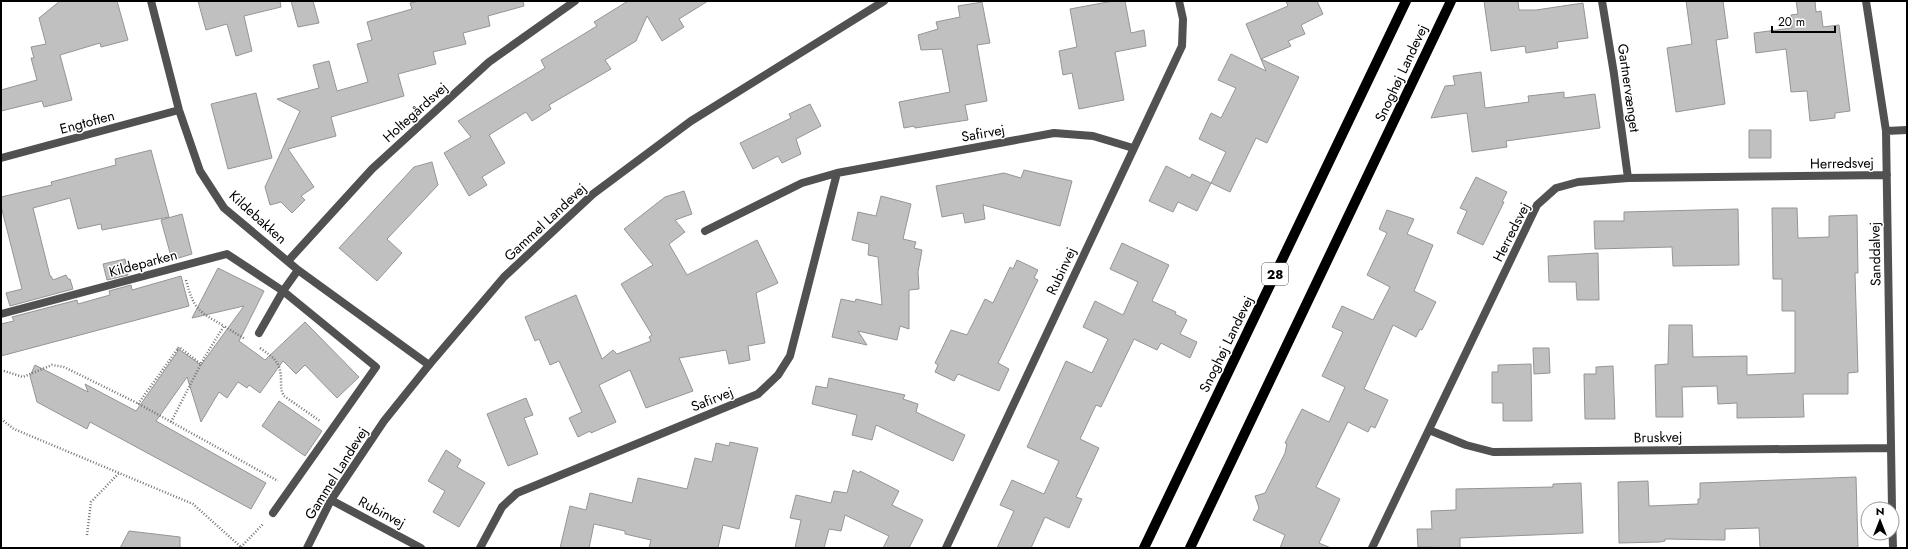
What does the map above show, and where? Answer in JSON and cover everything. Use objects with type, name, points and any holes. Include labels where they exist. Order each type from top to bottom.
[{"type":"main road","name":"Snoghøj Landevej","points":[[1144,548],[1406,1]]},
{"type":"main road","name":"Snoghøj Landevej","points":[[1190,548],[1451,1]]},
{"type":"street","name":"Kildebakken","points":[[151,1],[180,110],[200,171],[224,208],[298,270],[429,364]]},
{"type":"street","name":"Holtegårdsvej","points":[[288,261],[372,169],[489,62],[575,1]]},
{"type":"street","name":"Gammel Landevej","points":[[307,548],[331,500],[384,421],[429,364],[504,277],[594,194],[691,121],[884,1]]},
{"type":"street","name":"Rubinvej","points":[[946,548],[1182,46],[1183,19],[1179,1]]},
{"type":"street","name":"Gartnervænget","points":[[1602,1],[1614,74],[1628,178]]},
{"type":"street","name":"Sanddalvej","points":[[1866,1],[1886,131],[1892,501]]},
{"type":"street","name":"Engtoften","points":[[1,158],[180,110]]},
{"type":"street","points":[[1886,131],[1907,130]]},
{"type":"street","name":"Safirvej","points":[[705,231],[802,183],[837,173],[1054,133],[1093,136],[1133,148]]},
{"type":"street","name":"Safirvej","points":[[480,548],[502,507],[517,493],[758,394],[778,375],[790,356],[837,173]]},
{"type":"street","name":"Herredsvej","points":[[1372,548],[1537,205],[1556,188],[1578,182],[1628,178],[1887,175]]},
{"type":"street","name":"Kildeparken","points":[[1,314],[227,254],[283,290],[376,367],[273,513]]},
{"type":"street","points":[[259,333],[283,290],[298,270]]},
{"type":"street","name":"Bruskvej","points":[[1429,430],[1466,445],[1493,452],[1891,448]]},
{"type":"street","name":"Rubinvej","points":[[331,500],[421,548]]},
{"type":"path","points":[[182,266],[192,300],[197,308],[208,317],[247,340]]},
{"type":"path","points":[[171,422],[201,364],[224,326]]},
{"type":"path","points":[[253,344],[272,356],[280,365],[282,372],[281,391],[284,396],[332,429]]},
{"type":"path","points":[[138,404],[179,347],[201,364]]},
{"type":"path","points":[[1,370],[24,377],[52,365],[64,367],[138,404],[290,488]]},
{"type":"path","points":[[1,419],[14,429],[193,504],[242,548],[273,513]]},
{"type":"path","points":[[87,535],[91,502],[119,473]]},
{"type":"building","points":[[60,1],[117,1],[128,40],[101,47],[100,43],[60,55],[72,100],[44,107],[42,101],[1,111],[1,90],[37,80],[31,58],[34,58],[31,47],[46,44],[39,18]]},
{"type":"building","points":[[198,1],[280,1],[281,7],[244,16],[252,51],[236,56],[227,24],[206,30]]},
{"type":"building","points":[[291,1],[313,1],[319,23],[298,27]]},
{"type":"building","points":[[419,1],[523,1],[524,6],[488,16],[490,26],[463,33],[466,44],[433,52],[436,64],[398,74],[404,96],[331,117],[336,136],[288,149],[314,187],[301,196],[305,200],[292,213],[281,202],[270,205],[265,187],[300,111],[277,99],[319,88],[313,65],[329,61],[337,91],[368,82],[357,44],[372,40],[367,22],[412,9],[410,3]]},
{"type":"building","points":[[628,1],[708,1],[679,19],[684,27],[662,41],[647,16],[636,41],[605,60],[611,69],[549,105],[551,109],[532,121],[526,112],[489,135],[505,163],[482,177],[487,185],[469,196],[444,153],[471,137],[458,121],[545,68],[541,60],[597,26],[594,22]]},
{"type":"building","points":[[1113,1],[1125,1],[1131,33],[1144,30],[1146,46],[1115,52],[1124,100],[1079,109],[1072,73],[1063,75],[1059,51],[1077,47],[1070,9]]},
{"type":"building","points":[[1286,1],[1317,1],[1323,14],[1301,25],[1305,34],[1288,41],[1291,46],[1261,59],[1299,77],[1267,143],[1256,138],[1230,192],[1211,183],[1226,152],[1199,139],[1211,113],[1221,118],[1236,88],[1218,80],[1231,54],[1266,71],[1246,24],[1288,6]]},
{"type":"building","points":[[1484,1],[1518,1],[1519,10],[1536,10],[1583,3],[1588,38],[1557,42],[1558,48],[1526,53],[1525,46],[1491,51]]},
{"type":"building","points":[[1686,1],[1723,1],[1728,38],[1716,40],[1725,104],[1676,112],[1667,48],[1692,44]]},
{"type":"building","points":[[1796,1],[1815,1],[1816,12],[1821,11],[1823,27],[1839,25],[1850,111],[1835,113],[1835,118],[1810,121],[1807,91],[1791,92],[1786,49],[1756,53],[1754,33],[1792,28],[1791,15],[1798,14]]},
{"type":"building","points":[[982,2],[990,43],[977,45],[987,101],[965,105],[968,120],[915,128],[914,126],[904,128],[899,102],[950,92],[942,49],[921,50],[918,35],[938,29],[936,22],[960,17],[958,6]]},
{"type":"building","points":[[1481,72],[1485,108],[1529,102],[1528,96],[1564,92],[1564,98],[1595,94],[1600,128],[1506,141],[1507,147],[1472,152],[1467,113],[1431,118],[1445,86],[1455,85],[1453,76]]},
{"type":"building","points":[[256,93],[272,158],[228,169],[211,104]]},
{"type":"building","points":[[810,104],[821,126],[796,139],[801,154],[782,163],[778,156],[753,169],[740,143],[791,118],[789,114]]},
{"type":"building","points":[[1749,130],[1771,130],[1771,158],[1749,158]]},
{"type":"building","points":[[151,150],[169,217],[102,230],[101,224],[78,229],[70,198],[33,208],[50,276],[53,280],[66,275],[68,279],[70,279],[73,289],[10,306],[6,293],[22,289],[1,206],[1,197],[52,185],[51,182],[116,165],[115,159]]},
{"type":"building","points":[[432,162],[438,185],[387,239],[402,253],[377,281],[339,248],[414,167]]},
{"type":"building","points":[[1166,166],[1190,178],[1192,174],[1211,183],[1197,211],[1178,202],[1173,212],[1149,201]]},
{"type":"building","points":[[1024,170],[1072,181],[1060,226],[983,205],[985,219],[965,223],[963,213],[942,217],[936,186],[1004,173],[1021,178]]},
{"type":"building","points":[[1476,177],[1507,192],[1502,202],[1504,202],[1483,245],[1457,233],[1467,211],[1460,208]]},
{"type":"building","points":[[684,191],[692,214],[675,220],[685,232],[669,244],[687,275],[757,240],[778,283],[756,293],[765,343],[748,346],[750,360],[729,364],[726,350],[679,358],[693,391],[646,408],[630,370],[599,385],[616,422],[578,437],[569,418],[582,412],[559,361],[550,365],[539,339],[535,341],[525,317],[576,295],[602,359],[613,350],[617,354],[651,341],[649,337],[652,335],[621,284],[653,265],[624,229],[665,197]]},
{"type":"building","points":[[881,196],[911,204],[903,239],[916,242],[914,248],[922,250],[918,272],[919,289],[909,290],[909,329],[900,326],[897,340],[858,331],[867,345],[832,337],[841,299],[855,302],[856,299],[882,305],[878,257],[868,255],[869,244],[852,240],[858,212],[876,216]]},
{"type":"building","points":[[1772,208],[1797,208],[1798,238],[1829,237],[1829,216],[1857,215],[1858,273],[1855,273],[1858,372],[1848,373],[1848,394],[1803,394],[1804,417],[1737,418],[1737,403],[1718,404],[1717,386],[1682,387],[1683,417],[1656,417],[1655,365],[1668,364],[1669,325],[1692,325],[1693,357],[1747,356],[1747,375],[1795,373],[1795,311],[1782,311],[1782,279],[1773,279]]},
{"type":"building","points":[[1738,209],[1739,265],[1673,266],[1672,247],[1595,249],[1594,221],[1624,221],[1624,212]]},
{"type":"building","points":[[1387,210],[1414,219],[1407,234],[1433,245],[1414,291],[1436,302],[1422,330],[1420,329],[1416,337],[1393,325],[1364,389],[1388,400],[1375,428],[1371,426],[1368,432],[1348,422],[1316,487],[1340,499],[1319,543],[1331,548],[1280,548],[1285,535],[1253,520],[1259,508],[1255,496],[1265,493],[1285,453],[1287,444],[1285,443],[1302,409],[1329,422],[1345,387],[1322,376],[1343,332],[1332,327],[1342,306],[1373,320],[1390,287],[1367,275],[1387,233],[1379,229]]},
{"type":"building","points":[[182,214],[192,254],[172,260],[161,220]]},
{"type":"building","points":[[1122,243],[1169,265],[1152,301],[1176,312],[1175,314],[1187,320],[1180,334],[1197,342],[1190,358],[1161,343],[1157,350],[1134,339],[1101,407],[1096,405],[1080,439],[1099,448],[1076,497],[1082,499],[1069,528],[1045,517],[1031,548],[997,548],[1014,511],[1000,505],[1012,480],[1044,494],[1059,461],[1027,447],[1066,361],[1092,373],[1108,339],[1083,327],[1095,301],[1123,315],[1138,282],[1110,269]]},
{"type":"building","points":[[1598,253],[1599,300],[1577,300],[1576,282],[1549,282],[1548,256]]},
{"type":"building","points":[[125,259],[128,275],[107,280],[103,264]]},
{"type":"building","points":[[1017,260],[1038,270],[1034,278],[1038,280],[998,363],[1009,369],[999,391],[958,374],[954,381],[935,372],[938,365],[935,363],[951,330],[967,335],[985,299],[993,303],[1010,267],[1013,269]]},
{"type":"building","points":[[218,268],[264,291],[239,341],[265,360],[305,322],[359,377],[337,398],[305,365],[296,374],[283,361],[260,393],[249,385],[247,388],[238,382],[227,398],[219,392],[201,422],[187,377],[156,421],[266,483],[251,509],[90,422],[87,429],[37,402],[30,376],[35,365],[88,392],[85,384],[136,411],[178,351],[177,348],[201,365],[244,306],[192,318]]},
{"type":"building","points":[[181,276],[189,306],[1,356],[1,324],[14,321],[12,317],[77,300],[78,304],[110,295],[109,291],[131,285],[132,290]]},
{"type":"building","points":[[1533,348],[1549,348],[1550,373],[1534,374]]},
{"type":"building","points":[[1531,364],[1532,421],[1503,421],[1503,403],[1492,403],[1492,372],[1498,372],[1498,365]]},
{"type":"building","points":[[1613,366],[1615,419],[1585,419],[1584,374],[1596,374],[1596,367]]},
{"type":"building","points":[[829,378],[905,395],[903,399],[918,404],[916,412],[965,435],[953,461],[876,425],[872,440],[852,435],[857,415],[812,404],[816,386],[827,388]]},
{"type":"building","points":[[526,398],[533,415],[524,418],[538,454],[508,466],[487,414]]},
{"type":"building","points":[[279,401],[322,431],[305,456],[262,426]]},
{"type":"building","points":[[730,442],[758,448],[739,529],[723,525],[718,548],[649,548],[651,540],[625,534],[625,531],[594,524],[589,548],[560,548],[570,506],[586,510],[590,493],[632,503],[638,478],[687,489],[695,458],[712,462],[716,443],[729,446]]},
{"type":"building","points":[[446,450],[461,460],[457,467],[485,483],[459,527],[433,512],[445,491],[428,481]]},
{"type":"building","points":[[853,470],[859,473],[860,471],[899,491],[892,505],[923,520],[909,548],[883,548],[889,536],[845,515],[841,531],[829,529],[824,548],[795,548],[801,520],[790,518],[796,495],[831,503],[834,491],[847,493]]},
{"type":"building","points":[[1856,477],[1858,548],[1760,548],[1759,528],[1725,529],[1725,540],[1665,539],[1665,541],[1660,542],[1619,543],[1618,482],[1648,481],[1649,506],[1698,504],[1698,499],[1700,499],[1700,483]]},
{"type":"building","points":[[1581,483],[1583,533],[1460,538],[1460,548],[1418,547],[1417,529],[1432,529],[1431,511],[1456,510],[1456,489],[1553,487],[1553,484]]},
{"type":"building","points":[[129,531],[180,537],[180,548],[120,548]]}]
